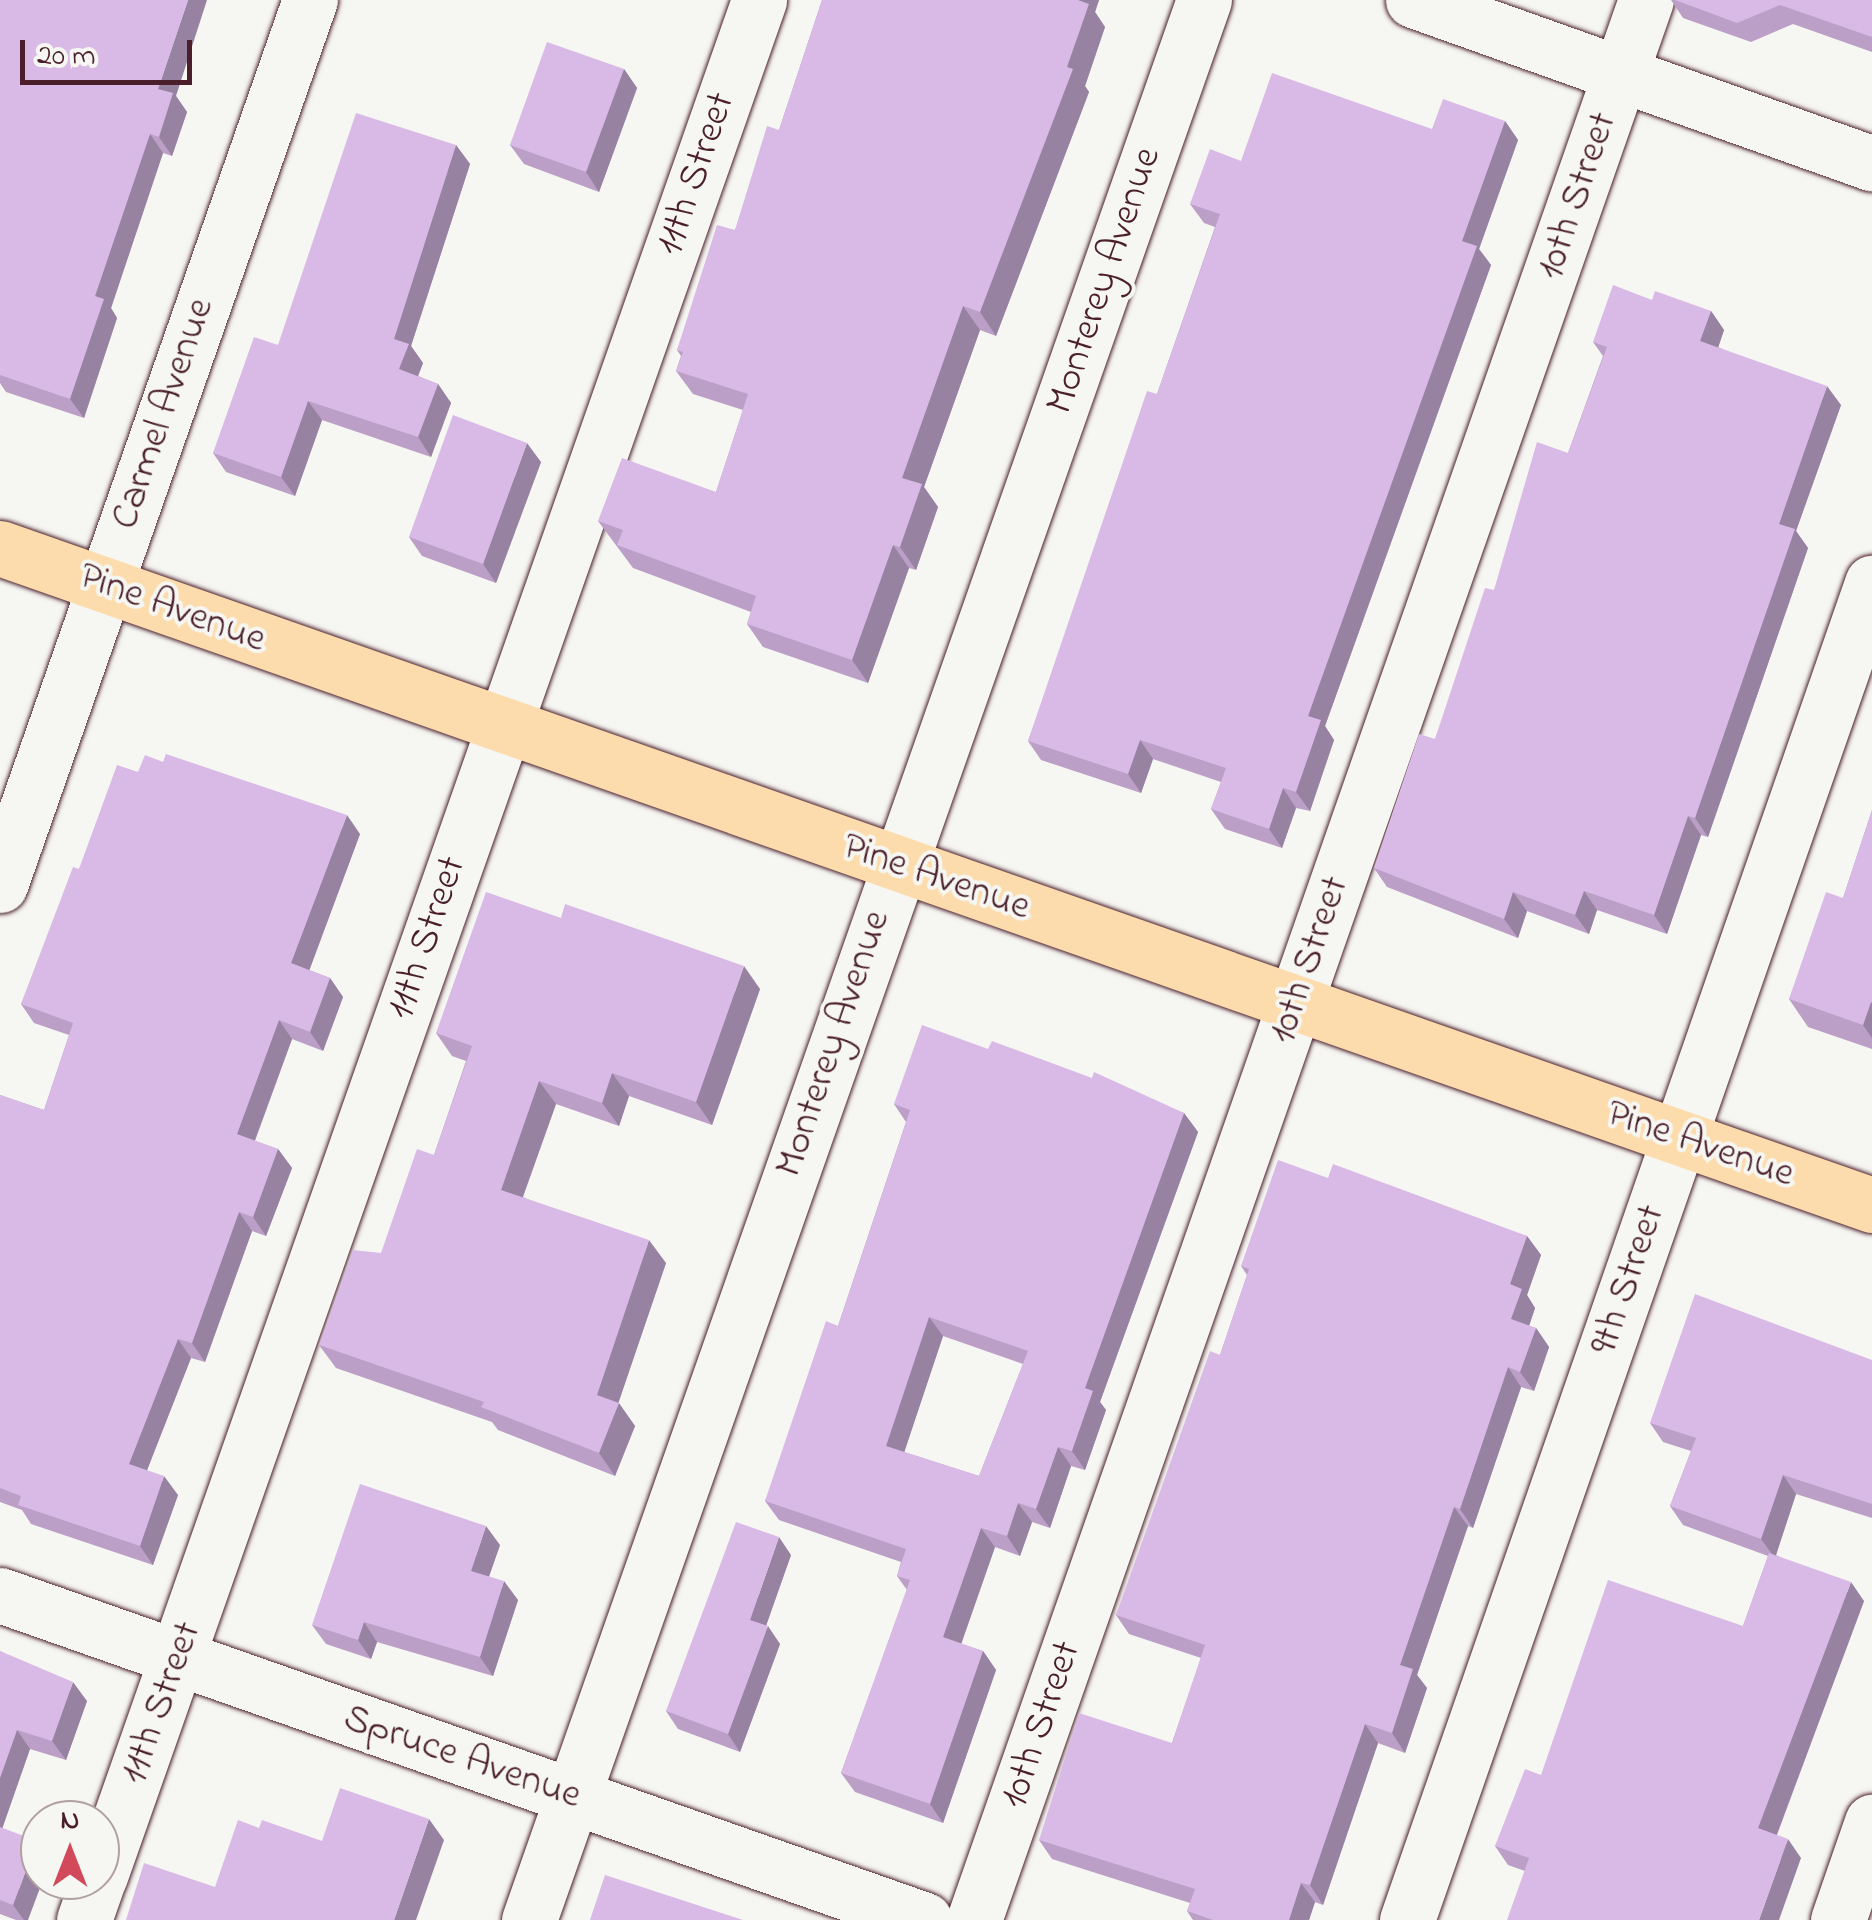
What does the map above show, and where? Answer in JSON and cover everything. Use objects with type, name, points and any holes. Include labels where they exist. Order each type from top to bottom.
[{"type":"main road","name":"Pine Avenue","points":[[0,548],[1872,1205]]},
{"type":"street","name":"Carmel Avenue","points":[[0,885],[310,0]]},
{"type":"street","name":"11th Street","points":[[120,1820],[758,0]]},
{"type":"street","name":"Monterey Avenue","points":[[529,1920],[1204,0]]},
{"type":"street","points":[[1413,0],[1872,163]]},
{"type":"street","name":"10th Street","points":[[974,1920],[1646,0]]},
{"type":"street","name":"9th Street","points":[[1407,1920],[1872,583]]},
{"type":"street","name":"Spruce Avenue","points":[[0,1595],[925,1920]]},
{"type":"street","points":[[1838,1920],[1872,1822]]},
{"type":"building","points":[[0,0],[188,0],[158,89],[173,93],[159,137],[150,134],[95,296],[104,299],[70,399],[0,375]]},
{"type":"building","points":[[822,0],[1078,0],[1089,4],[1067,67],[1073,69],[980,312],[963,306],[902,478],[922,484],[900,547],[893,545],[852,660],[747,624],[756,596],[617,545],[623,530],[598,521],[622,458],[716,492],[748,394],[676,371],[683,352],[677,350],[717,225],[735,230],[767,126],[779,130]]},
{"type":"building","points":[[1675,0],[1872,0],[1872,37],[1780,5],[1737,23]]},
{"type":"building","points":[[547,42],[624,69],[586,172],[510,145]]},
{"type":"building","points":[[1272,73],[1432,129],[1443,99],[1505,121],[1462,241],[1477,246],[1308,716],[1321,720],[1296,792],[1283,788],[1269,829],[1211,809],[1226,768],[1140,740],[1128,774],[1028,741],[1147,391],[1157,394],[1220,214],[1190,204],[1210,149],[1241,161]]},
{"type":"building","points":[[356,113],[456,145],[394,339],[409,344],[399,369],[438,384],[418,437],[308,401],[281,477],[213,453],[254,337],[278,345]]},
{"type":"building","points":[[1613,285],[1652,300],[1655,291],[1711,311],[1700,341],[1827,386],[1779,524],[1795,529],[1695,818],[1688,816],[1654,915],[1584,891],[1575,915],[1513,892],[1504,919],[1374,868],[1419,734],[1435,739],[1485,588],[1494,590],[1537,442],[1568,453],[1607,347],[1593,342]]},
{"type":"building","points":[[453,415],[527,443],[483,564],[409,537]]},
{"type":"building","points":[[166,754],[347,815],[291,963],[330,978],[310,1032],[279,1020],[237,1134],[278,1149],[253,1217],[239,1212],[192,1343],[178,1339],[129,1464],[164,1476],[140,1546],[18,1505],[21,1496],[0,1488],[0,1095],[44,1110],[73,1023],[21,1004],[73,867],[79,869],[117,765],[138,772],[145,755],[163,762]]},
{"type":"building","points":[[1872,810],[1872,1002],[1863,1025],[1789,999],[1826,892],[1843,898]]},
{"type":"building","points":[[486,892],[561,918],[565,904],[744,966],[696,1102],[612,1073],[602,1103],[539,1081],[501,1190],[649,1240],[597,1395],[619,1403],[599,1453],[481,1407],[484,1402],[319,1345],[353,1250],[381,1253],[417,1149],[434,1155],[472,1046],[436,1033]]},
{"type":"building","points":[[922,1025],[988,1049],[992,1041],[1092,1078],[1094,1072],[1184,1113],[1085,1388],[1093,1391],[1072,1451],[1058,1447],[1036,1509],[1018,1503],[1007,1536],[981,1528],[943,1637],[983,1651],[930,1804],[841,1773],[910,1580],[897,1576],[906,1549],[765,1501],[826,1321],[838,1326],[910,1110],[894,1104]],"holes":[[[929,1317],[1028,1351],[979,1476],[886,1446]]]},
{"type":"building","points":[[1278,1160],[1328,1178],[1333,1164],[1527,1236],[1510,1284],[1522,1289],[1511,1319],[1536,1328],[1520,1372],[1508,1367],[1460,1509],[1454,1507],[1400,1665],[1413,1669],[1392,1733],[1365,1724],[1310,1885],[1301,1883],[1289,1920],[1213,1920],[1187,1911],[1195,1889],[1039,1840],[1079,1713],[1172,1743],[1205,1645],[1116,1615],[1210,1351],[1220,1355],[1249,1269],[1241,1266]]},
{"type":"building","points":[[1695,1294],[1872,1360],[1872,1504],[1783,1475],[1761,1539],[1670,1506],[1696,1438],[1650,1423]]},
{"type":"building","points":[[360,1484],[486,1526],[471,1571],[504,1581],[480,1657],[364,1622],[358,1640],[312,1625]]},
{"type":"building","points":[[736,1522],[779,1537],[750,1620],[768,1626],[728,1734],[666,1711]]},
{"type":"building","points":[[1769,1553],[1851,1582],[1758,1828],[1788,1839],[1759,1920],[1507,1920],[1529,1858],[1495,1846],[1525,1769],[1541,1775],[1608,1580],[1743,1626]]},
{"type":"building","points":[[0,1651],[73,1682],[52,1741],[17,1730],[0,1778]]},
{"type":"building","points":[[340,1788],[429,1819],[394,1920],[126,1920],[144,1863],[215,1887],[238,1820],[259,1828],[262,1820],[322,1841]]},
{"type":"building","points":[[0,1827],[20,1835],[20,1886],[13,1905],[0,1900]]},
{"type":"building","points":[[605,1875],[743,1920],[590,1920]]}]
